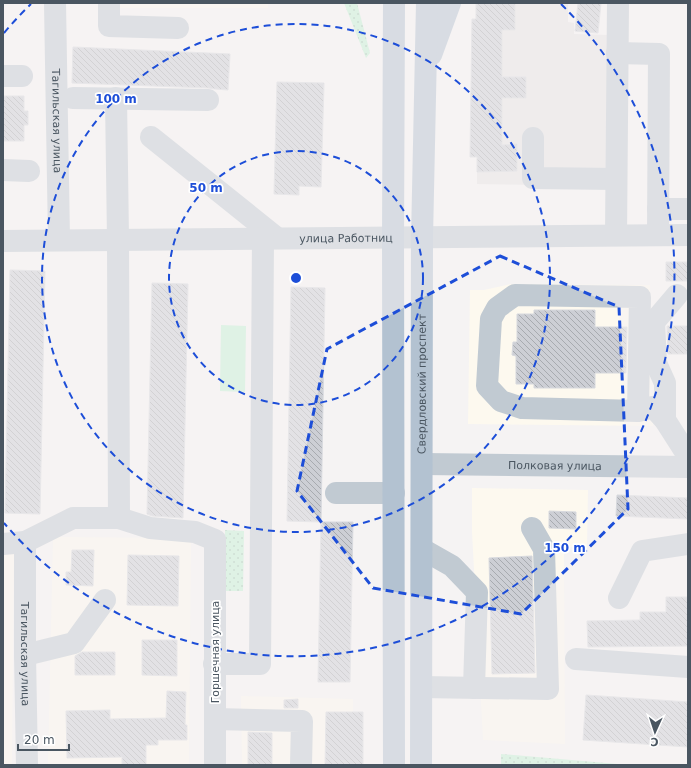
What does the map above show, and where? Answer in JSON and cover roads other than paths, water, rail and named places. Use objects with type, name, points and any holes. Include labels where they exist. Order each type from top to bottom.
[{"type":"main road","points":[[381,3],[394,44]]},
{"type":"main road","points":[[394,3],[394,765]]},
{"type":"main road","name":"Свердловский проспект","points":[[421,765],[423,464],[422,238],[427,3]]},
{"type":"main road","points":[[425,73],[450,3]]},
{"type":"street","name":"Тагильская улица","points":[[54,3],[59,240]]},
{"type":"street","points":[[109,3],[109,26],[178,28]]},
{"type":"street","points":[[616,235],[618,3]]},
{"type":"street","points":[[617,53],[659,54],[658,235]]},
{"type":"street","points":[[73,98],[208,100]]},
{"type":"street","points":[[3,544],[25,542],[73,518],[119,518],[116,98]]},
{"type":"street","points":[[151,138],[270,238],[260,664],[214,664]]},
{"type":"street","points":[[533,138],[533,178],[616,179]]},
{"type":"street","points":[[3,170],[29,171]]},
{"type":"street","points":[[658,209],[688,209]]},
{"type":"street","name":"улица Работниц","points":[[3,240],[688,235]]},
{"type":"street","points":[[638,411],[640,297],[515,295],[498,308],[491,319],[487,386],[500,401],[522,408],[638,411],[653,407],[665,420],[688,456]]},
{"type":"street","points":[[665,420],[665,383],[656,363],[654,322],[677,295]]},
{"type":"street","name":"Полковая улица","points":[[423,464],[688,467]]},
{"type":"street","points":[[336,493],[394,493]]},
{"type":"street","name":"Горшечная улица","points":[[119,518],[150,528],[195,532],[215,540],[215,765]]},
{"type":"street","points":[[422,687],[548,689],[544,549],[532,528]]},
{"type":"street","name":"Тагильская улица","points":[[25,542],[27,765]]},
{"type":"street","points":[[619,598],[642,551],[688,544]]},
{"type":"street","points":[[422,549],[452,566],[477,592],[474,688]]},
{"type":"street","points":[[25,655],[74,643],[105,600]]},
{"type":"street","points":[[576,660],[688,667]]},
{"type":"street","points":[[215,719],[302,722],[301,765]]}]
